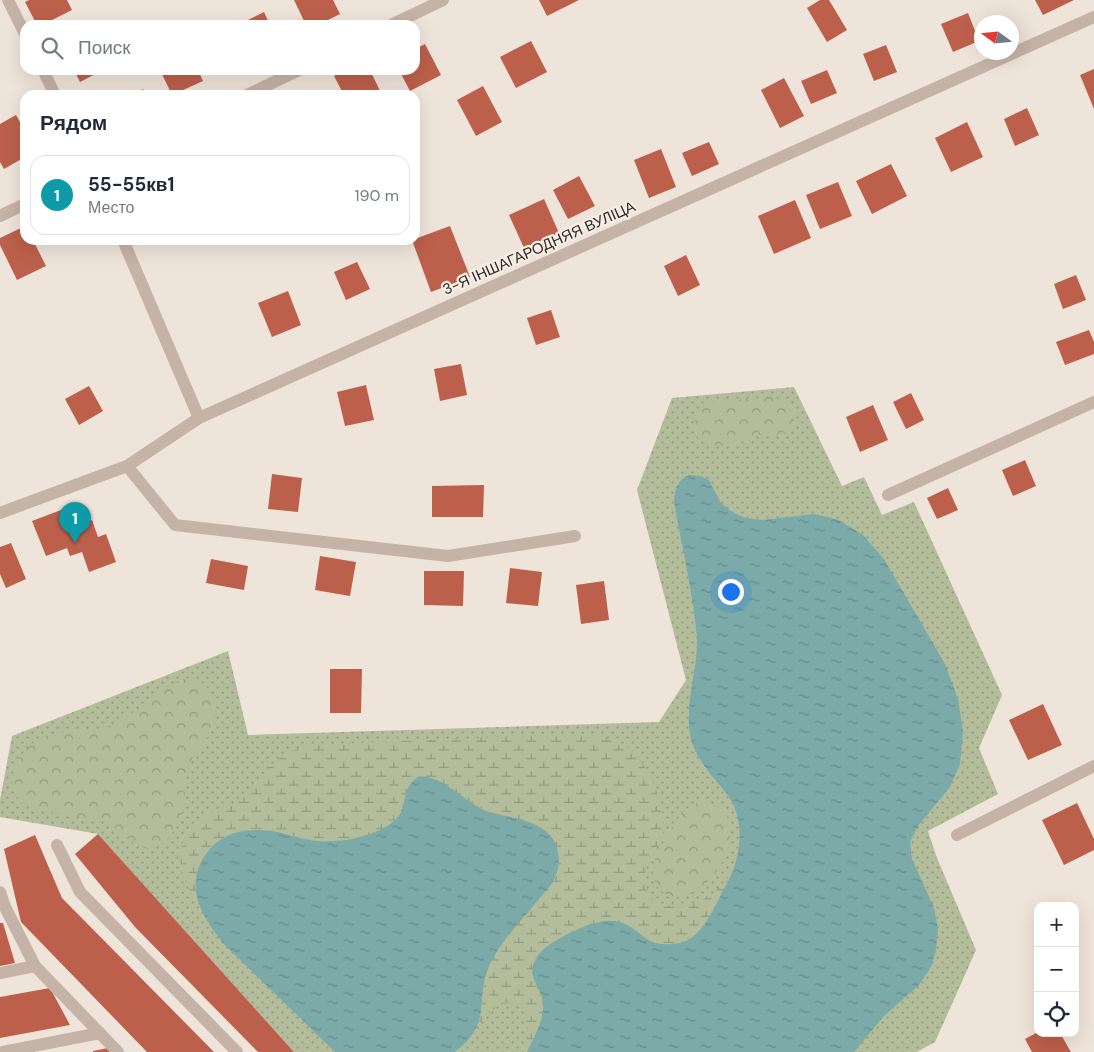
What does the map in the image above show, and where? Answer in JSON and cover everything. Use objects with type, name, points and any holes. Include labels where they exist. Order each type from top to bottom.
[{"type":"street","points":[[8,0],[20,24]]},
{"type":"street","points":[[401,20],[443,0]]},
{"type":"street","name":"3-Я ІНШАГАРОДНЯЯ ВУЛІЦА","points":[[0,513],[127,466],[199,418],[1094,17]]},
{"type":"street","points":[[46,75],[53,90]]},
{"type":"street","points":[[257,90],[288,75]]},
{"type":"street","points":[[0,216],[20,206]]},
{"type":"street","points":[[125,245],[199,418]]},
{"type":"street","points":[[888,495],[1094,402]]},
{"type":"street","points":[[127,466],[175,525],[448,556],[575,536]]},
{"type":"street","points":[[957,836],[1094,766]]},
{"type":"street","points":[[58,845],[80,892],[236,1052]]},
{"type":"street","points":[[0,892],[2,907],[34,966],[118,1052]]},
{"type":"street","points":[[0,973],[34,966]]},
{"type":"street","points":[[3,1052],[100,1033]]},
{"type":"green space","points":[[794,387],[842,486],[864,477],[882,515],[914,502],[1002,695],[979,748],[998,794],[928,831],[937,858],[976,950],[935,1042],[917,1052],[294,1052],[98,834],[0,817],[0,800],[12,736],[228,651],[248,735],[659,722],[686,680],[637,490],[672,398]]},
{"type":"green space","points":[[771,397],[786,401],[793,409],[794,422],[789,432],[759,435],[724,446],[708,444],[696,434],[694,421],[697,414],[711,402]]},
{"type":"green space","points":[[188,678],[199,681],[212,695],[215,709],[214,722],[210,733],[191,762],[178,825],[173,833],[163,842],[152,847],[141,847],[130,841],[106,822],[33,809],[18,798],[13,790],[14,771],[17,762],[37,740],[63,732],[109,727],[126,718],[168,686]]},
{"type":"green space","points":[[572,734],[605,738],[624,745],[641,761],[655,786],[662,813],[662,837],[647,867],[645,879],[651,896],[658,902],[668,906],[678,906],[700,901],[720,888],[734,868],[718,902],[704,925],[693,935],[681,941],[668,944],[655,943],[637,931],[596,923],[566,935],[539,953],[537,989],[542,998],[542,1011],[539,1026],[527,1052],[525,1052],[527,1022],[523,1012],[517,1006],[509,1003],[500,1005],[489,1013],[478,1026],[489,965],[504,939],[552,883],[558,852],[553,839],[543,829],[487,811],[438,781],[404,802],[396,818],[389,825],[379,831],[359,837],[338,841],[324,841],[310,840],[260,829],[245,830],[197,869],[197,892],[203,914],[184,876],[180,856],[186,835],[192,826],[207,814],[232,805],[241,799],[275,762],[297,749],[310,745]]},
{"type":"green space","points":[[702,801],[720,808],[729,821],[730,837],[726,855],[717,871],[704,886],[689,895],[674,897],[663,893],[656,884],[653,874],[654,862],[660,848],[680,816],[685,810]]},
{"type":"water","points":[[689,475],[700,476],[709,480],[721,503],[732,512],[746,518],[763,520],[814,514],[839,520],[863,535],[884,559],[945,664],[958,699],[963,732],[960,764],[950,787],[918,826],[910,842],[912,859],[934,908],[938,928],[936,950],[931,967],[919,985],[883,1017],[854,1052],[527,1052],[543,1012],[541,994],[532,968],[536,958],[546,947],[578,929],[602,921],[618,922],[629,926],[650,941],[657,943],[676,944],[683,942],[695,935],[709,918],[731,876],[737,859],[739,829],[736,810],[732,801],[702,762],[690,735],[689,705],[697,652],[697,635],[690,584],[674,501],[677,485]]},
{"type":"water","points":[[419,776],[429,777],[447,785],[471,803],[489,812],[524,821],[543,829],[554,840],[557,847],[559,862],[556,876],[500,946],[485,977],[481,1010],[475,1030],[455,1052],[335,1052],[225,945],[212,928],[197,899],[196,878],[199,867],[212,846],[231,834],[242,831],[265,830],[308,840],[339,841],[378,831],[398,817],[410,784]]},
{"type":"building","points":[[29,0],[67,0],[72,10],[52,20],[34,20],[25,2]]},
{"type":"building","points":[[294,0],[333,0],[340,14],[328,20],[304,20]]},
{"type":"building","points":[[539,0],[579,0],[547,16]]},
{"type":"building","points":[[820,0],[829,0],[847,30],[827,42],[807,8]]},
{"type":"building","points":[[1035,0],[1074,0],[1043,15]]},
{"type":"building","points":[[264,12],[268,20],[248,20]]},
{"type":"building","points":[[968,13],[974,28],[974,43],[953,52],[941,24]]},
{"type":"building","points":[[531,41],[547,72],[516,88],[500,57]]},
{"type":"building","points":[[425,44],[441,75],[409,90],[402,75],[420,75],[420,46]]},
{"type":"building","points":[[886,45],[897,72],[874,81],[863,54]]},
{"type":"building","points":[[1094,69],[1094,109],[1080,75]]},
{"type":"building","points":[[827,70],[837,93],[811,104],[801,81]]},
{"type":"building","points":[[76,75],[93,75],[80,82]]},
{"type":"building","points":[[162,75],[200,75],[203,81],[183,90],[170,90]]},
{"type":"building","points":[[372,75],[380,90],[341,90],[334,76]]},
{"type":"building","points":[[784,78],[804,116],[780,128],[761,90]]},
{"type":"building","points":[[483,86],[502,122],[476,136],[457,100]]},
{"type":"building","points":[[1027,108],[1039,135],[1015,146],[1004,119]]},
{"type":"building","points":[[16,115],[20,122],[20,160],[4,169],[0,162],[0,124]]},
{"type":"building","points":[[967,122],[983,157],[951,172],[935,138]]},
{"type":"building","points":[[709,142],[719,164],[692,176],[682,153]]},
{"type":"building","points":[[661,149],[676,187],[649,198],[634,160]]},
{"type":"building","points":[[891,164],[907,196],[872,214],[856,181]]},
{"type":"building","points":[[579,176],[595,206],[568,219],[553,190]]},
{"type":"building","points":[[838,182],[852,216],[820,229],[806,195]]},
{"type":"building","points":[[544,199],[559,233],[524,248],[509,215]]},
{"type":"building","points":[[795,200],[811,238],[774,254],[758,216]]},
{"type":"building","points":[[450,226],[470,277],[431,292],[414,245],[420,245],[420,237]]},
{"type":"building","points":[[20,228],[20,245],[36,245],[46,266],[17,280],[0,245],[0,238]]},
{"type":"building","points":[[686,255],[700,285],[678,296],[664,266]]},
{"type":"building","points":[[357,262],[370,289],[346,300],[334,272]]},
{"type":"building","points":[[1076,275],[1086,300],[1063,309],[1054,284]]},
{"type":"building","points":[[288,291],[301,325],[272,337],[258,303]]},
{"type":"building","points":[[551,310],[560,337],[536,345],[527,318]]},
{"type":"building","points":[[1089,330],[1094,342],[1094,354],[1065,365],[1056,342]]},
{"type":"building","points":[[461,364],[467,395],[440,401],[434,369]]},
{"type":"building","points":[[366,385],[374,420],[345,426],[337,392]]},
{"type":"building","points":[[89,386],[103,411],[79,425],[65,399]]},
{"type":"building","points":[[911,393],[924,420],[906,429],[893,402]]},
{"type":"building","points":[[873,405],[888,440],[860,452],[846,417]]},
{"type":"building","points":[[1025,460],[1036,486],[1013,496],[1002,470]]},
{"type":"building","points":[[272,474],[302,478],[298,512],[268,509]]},
{"type":"building","points":[[484,485],[483,517],[432,517],[432,486]]},
{"type":"building","points":[[948,488],[958,510],[937,519],[927,498]]},
{"type":"building","points":[[69,507],[77,526],[92,520],[98,537],[106,534],[116,562],[89,572],[82,552],[70,556],[67,548],[46,556],[32,521]]},
{"type":"building","points":[[11,543],[26,579],[6,588],[0,574],[0,547]]},
{"type":"building","points":[[320,556],[356,562],[350,596],[315,590]]},
{"type":"building","points":[[211,559],[248,566],[244,590],[206,583]]},
{"type":"building","points":[[510,568],[542,572],[538,606],[506,603]]},
{"type":"building","points":[[424,571],[464,571],[463,606],[424,605]]},
{"type":"building","points":[[604,581],[609,620],[581,624],[576,585]]},
{"type":"building","points":[[330,669],[362,669],[361,713],[330,713]]},
{"type":"building","points":[[1043,704],[1062,745],[1028,760],[1009,720]]},
{"type":"building","points":[[1077,803],[1094,839],[1094,850],[1064,865],[1042,820]]},
{"type":"building","points":[[98,834],[294,1052],[258,1052],[135,927],[75,854]]},
{"type":"building","points":[[35,835],[62,898],[214,1052],[147,1052],[21,922],[4,849]]},
{"type":"building","points":[[0,923],[3,923],[15,963],[0,966]]},
{"type":"building","points":[[50,988],[70,1025],[0,1038],[0,997]]},
{"type":"building","points":[[1034,1034],[1034,1037],[1062,1037],[1071,1052],[1032,1052],[1025,1039]]},
{"type":"building","points":[[108,1048],[111,1052],[93,1052],[93,1051]]},
{"type":"place","name":"55-55кв1","points":[[75,543]]}]
